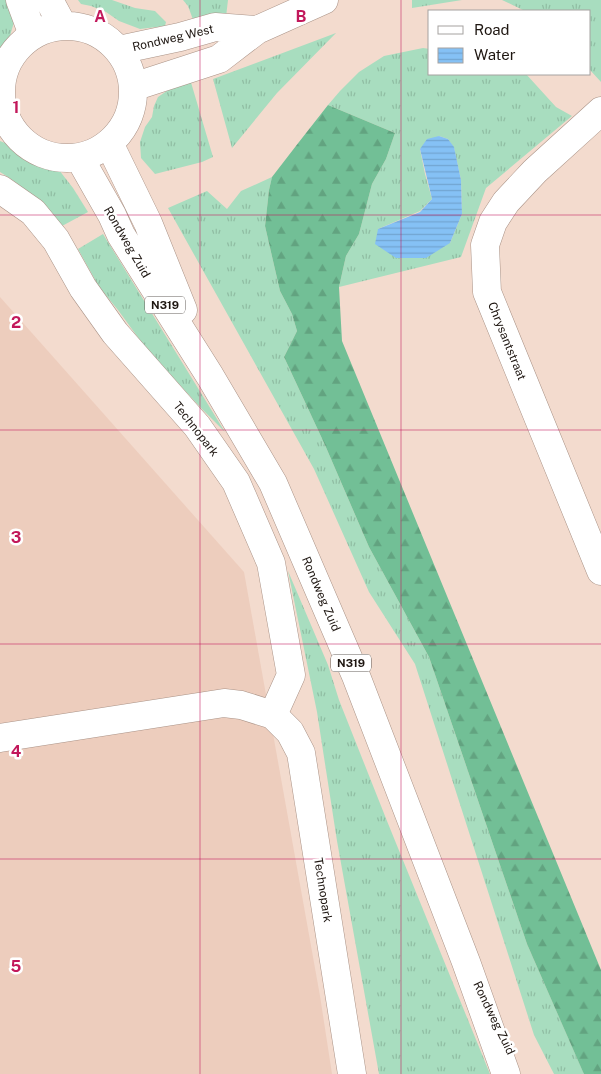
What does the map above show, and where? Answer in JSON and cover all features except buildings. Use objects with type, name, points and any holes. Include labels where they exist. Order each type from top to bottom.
[{"type":"main road","points":[[20,0],[33,35]]},
{"type":"main road","points":[[49,0],[63,26]]},
{"type":"main road","name":"Rondweg West","points":[[133,87],[220,59],[257,30],[324,0]]},
{"type":"main road","points":[[63,26],[84,28],[103,36],[119,50],[129,68],[133,87],[132,103],[128,118],[110,143],[95,152],[79,157],[58,158],[38,151],[21,139],[4,123],[0,85],[6,65],[17,48],[33,35],[47,29],[63,26]]},
{"type":"main road","name":"Rondweg West","points":[[119,50],[215,27],[257,30]]},
{"type":"main road","name":"Chrysantstraat","points":[[601,111],[536,171],[506,202],[493,222],[485,245],[487,292],[601,572]]},
{"type":"main road","name":"Rondweg Zuid","points":[[110,143],[148,223],[210,376]]},
{"type":"main road","name":"Rondweg Zuid","points":[[79,157],[112,215],[121,235],[210,376],[273,482],[356,676],[466,962],[506,1074]]},
{"type":"main road","name":"Technopark","points":[[0,189],[33,212],[56,240],[83,288],[115,333],[197,426],[236,482],[271,563],[291,675],[273,715]]},
{"type":"main road","name":"Technopark","points":[[0,738],[224,703],[241,705],[273,715],[290,732],[301,753],[352,1074]]},
{"type":"main road","name":"Rondweg Zuid","points":[[466,962],[522,1074]]},
{"type":"shaded area","points":[[0,297],[244,572],[320,996],[332,1074],[0,1074]]},
{"type":"green space","points":[[0,0],[8,0],[14,22],[10,36],[0,48]]},
{"type":"green space","points":[[78,0],[112,0],[135,8],[155,11],[166,22],[165,26],[140,29],[119,21],[106,12],[81,4]]},
{"type":"green space","points":[[183,0],[228,0],[226,17],[195,25],[188,6]]},
{"type":"green space","points":[[412,0],[462,0],[412,8]]},
{"type":"green space","points":[[502,0],[601,0],[601,82],[591,71],[591,10],[523,10]]},
{"type":"green space","points":[[336,33],[277,93],[232,148],[213,79]]},
{"type":"green space","points":[[423,48],[428,49],[428,75],[527,75],[556,107],[572,116],[486,188],[461,257],[339,287],[346,256],[359,234],[372,184],[386,159],[395,133],[328,105],[359,72],[384,56]],"holes":[[[439,136],[448,139],[454,148],[461,180],[462,214],[450,243],[378,229],[420,211],[432,199],[420,149]]]},
{"type":"green space","points":[[190,79],[213,157],[202,162],[155,174],[141,158],[140,142],[145,127],[152,117],[158,97],[174,86]]},
{"type":"green space","points":[[328,105],[395,133],[386,159],[372,184],[359,234],[346,256],[339,287],[342,341],[601,970],[601,1074],[584,1074],[583,1072],[527,944],[429,657],[369,547],[284,357],[297,331],[292,314],[280,291],[265,226],[269,190],[272,177]]},
{"type":"green space","points":[[0,141],[26,160],[40,167],[59,170],[88,212],[62,226],[33,196],[0,172]]},
{"type":"green space","points":[[272,177],[265,226],[280,291],[292,314],[297,331],[284,357],[369,547],[429,657],[527,944],[584,1074],[554,1074],[534,1035],[415,664],[369,592],[314,469],[168,208],[207,191],[227,209],[241,191]]},
{"type":"green space","points":[[103,234],[225,432],[145,347],[99,287],[78,249]]},
{"type":"green space","points":[[288,571],[328,665],[339,700],[490,1074],[379,1074],[337,841],[317,712]]},
{"type":"water","points":[[439,136],[448,139],[454,147],[461,180],[462,214],[450,243],[426,258],[396,258],[375,244],[378,229],[420,212],[432,199],[420,149],[427,139]]}]
